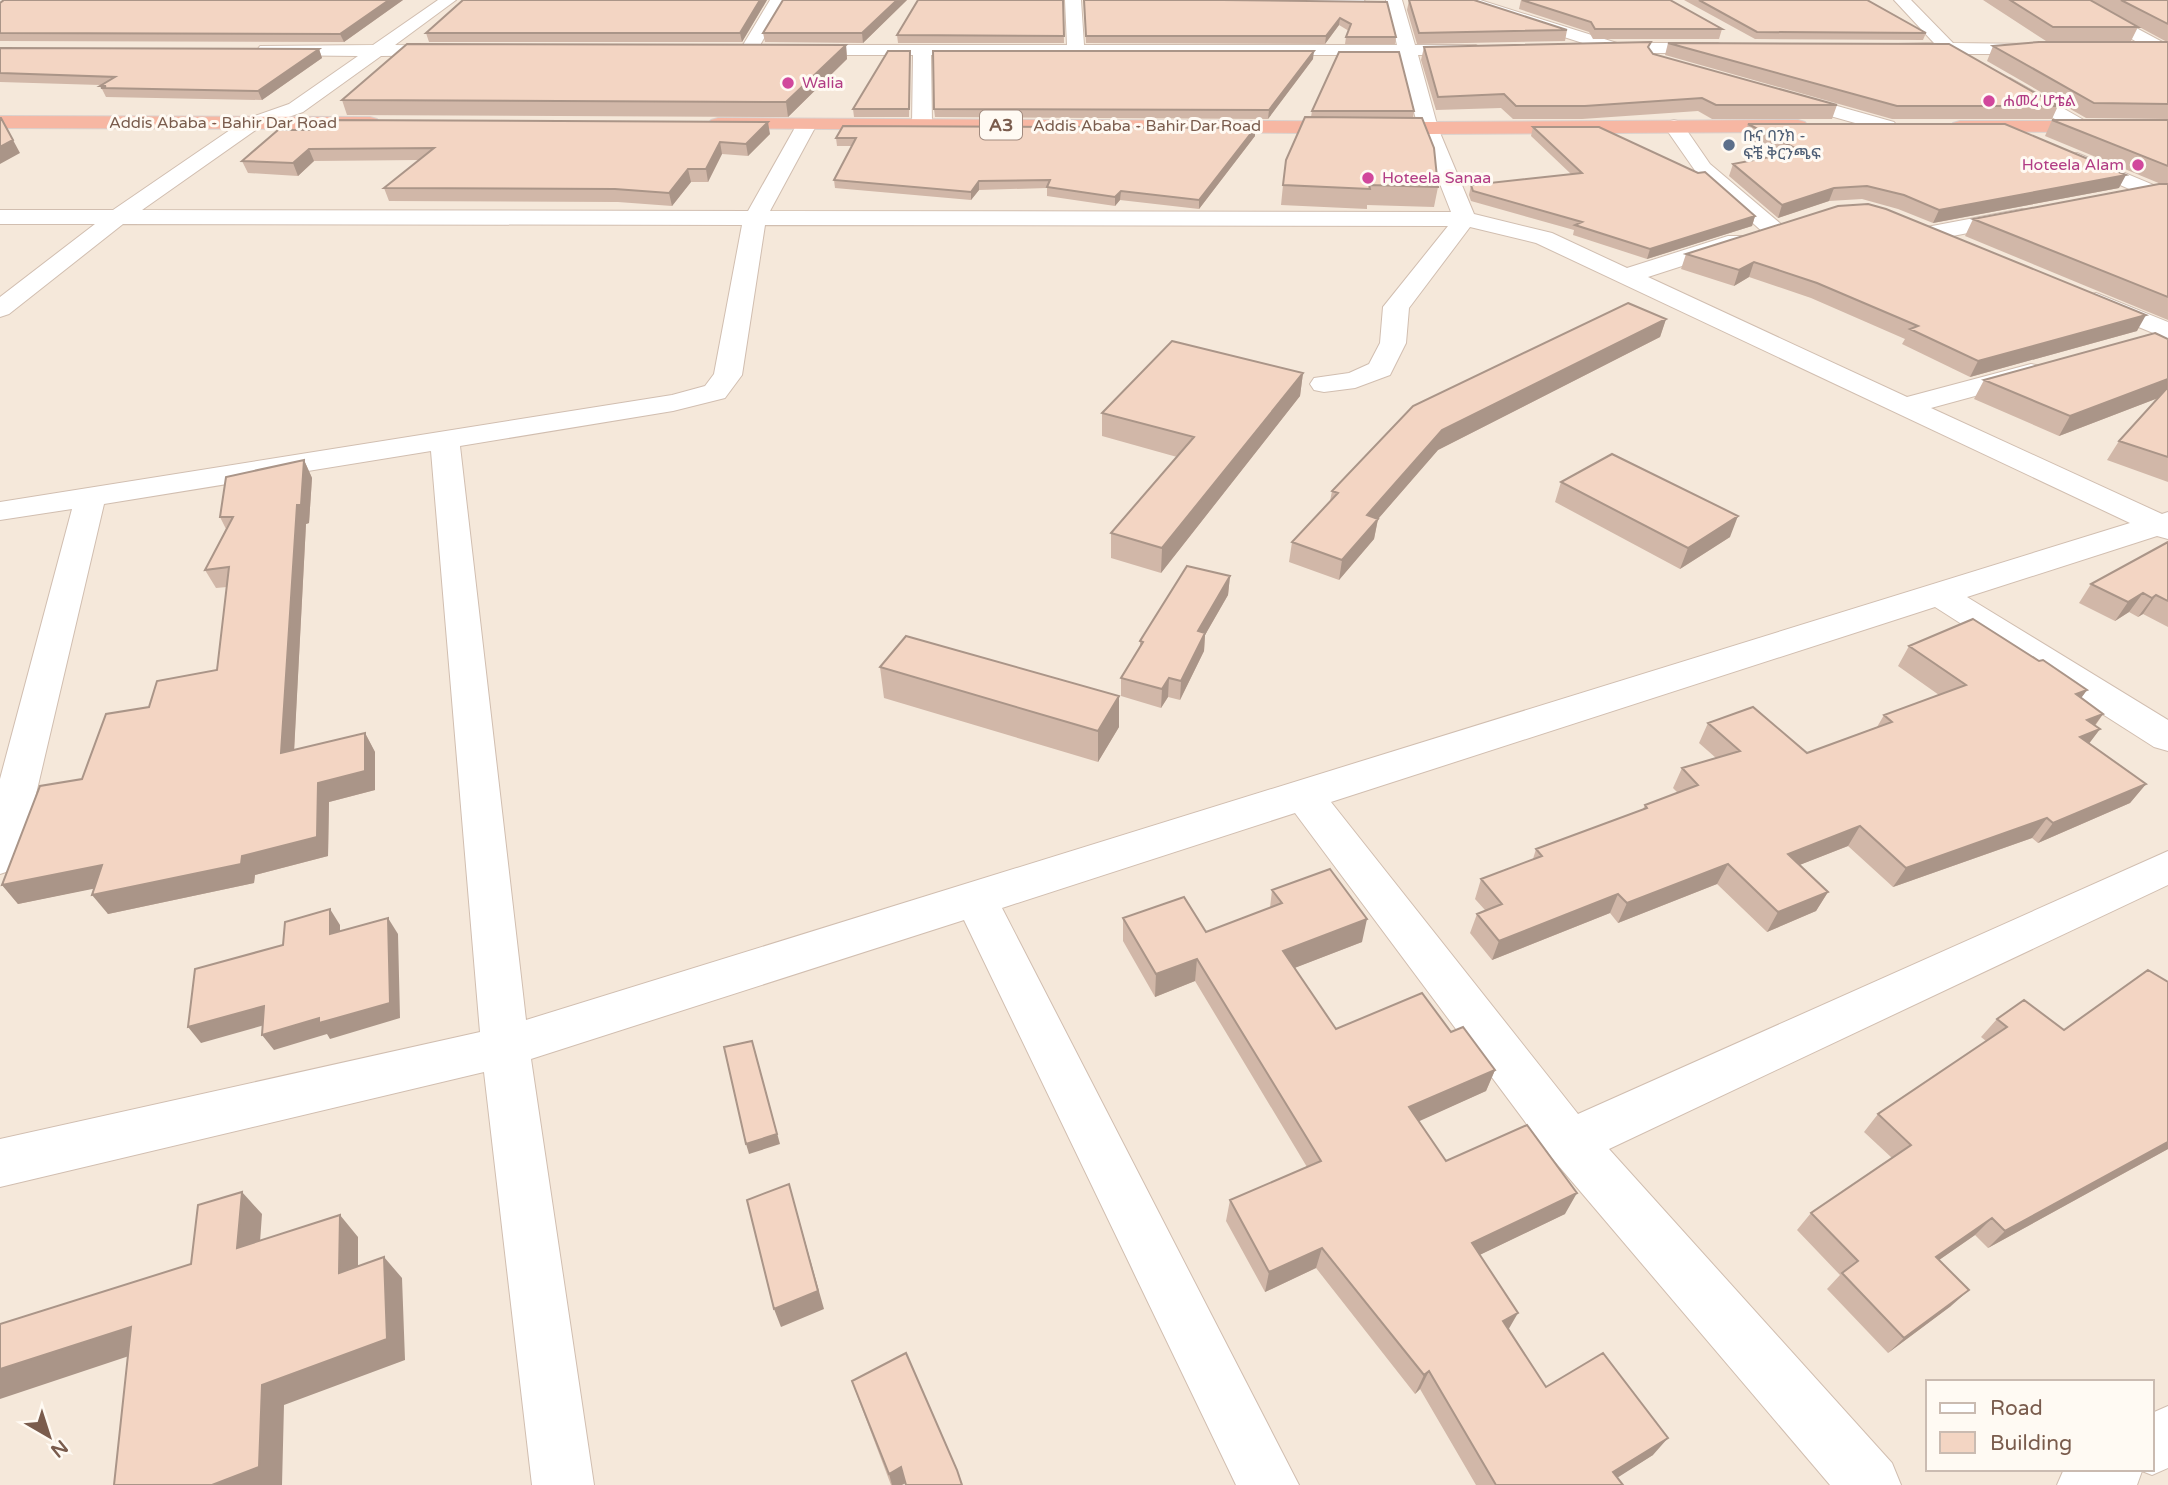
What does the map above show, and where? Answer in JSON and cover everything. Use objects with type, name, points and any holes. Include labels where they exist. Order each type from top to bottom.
[{"type":"highway","name":"Addis Ababa - Bahir Dar Road","points":[[0,122],[391,123]]},
{"type":"highway","name":"Addis Ababa - Bahir Dar Road","points":[[696,124],[1428,128],[1913,127]]},
{"type":"highway","points":[[1938,127],[2168,127]]},
{"type":"street","points":[[0,309],[118,217],[253,123],[296,108],[448,0]]},
{"type":"street","points":[[778,0],[742,50],[1490,50]]},
{"type":"street","points":[[1073,0],[1076,51]]},
{"type":"street","points":[[1222,0],[1389,2],[1408,52],[1428,128],[1465,219]]},
{"type":"street","points":[[1902,0],[1948,48],[2082,127]]},
{"type":"street","points":[[2072,0],[2165,49]]},
{"type":"street","points":[[1461,2],[1522,2]]},
{"type":"street","points":[[1461,2],[1678,66]]},
{"type":"street","points":[[1558,48],[1737,48]]},
{"type":"street","points":[[1882,48],[2055,48]]},
{"type":"street","points":[[2122,49],[2165,49]]},
{"type":"street","points":[[250,50],[472,51]]},
{"type":"street","points":[[922,51],[922,124]]},
{"type":"street","points":[[1769,93],[1887,127]]},
{"type":"street","points":[[0,511],[445,442],[673,403],[715,392],[728,375],[755,218],[807,124]]},
{"type":"street","points":[[1674,127],[1703,168],[1773,229]]},
{"type":"street","points":[[2002,127],[2160,195]]},
{"type":"street","points":[[2110,199],[2160,195]]},
{"type":"street","points":[[1969,248],[1921,228],[2041,212]]},
{"type":"street","points":[[0,217],[1465,219],[1544,238],[2165,525]]},
{"type":"street","points":[[1324,384],[1355,380],[1380,369],[1392,343],[1396,307],[1465,219]]},
{"type":"street","points":[[1626,276],[1796,222]]},
{"type":"street","points":[[2081,295],[2168,332]]},
{"type":"street","points":[[2129,345],[2168,332]]},
{"type":"street","points":[[1905,406],[2050,366]]},
{"type":"street","points":[[445,442],[505,1046],[563,1485]]},
{"type":"street","points":[[0,858],[91,495]]},
{"type":"street","points":[[0,1163],[505,1046],[1938,594],[2165,525]]},
{"type":"street","points":[[1938,594],[2168,738]]},
{"type":"street","points":[[1303,795],[1570,1142],[1870,1485]]},
{"type":"street","points":[[1570,1142],[2168,867]]},
{"type":"street","points":[[975,898],[1268,1485]]},
{"type":"street","points":[[2088,1485],[2110,1471]]},
{"type":"shaded area","points":[[0,0],[2168,0],[2168,1485],[0,1485]]},
{"type":"building","points":[[4,0],[389,0],[340,34],[0,33],[0,3]]},
{"type":"building","points":[[463,0],[760,0],[740,33],[426,33]]},
{"type":"building","points":[[783,0],[897,0],[862,33],[763,33]]},
{"type":"building","points":[[918,0],[1063,0],[1064,36],[897,35]]},
{"type":"building","points":[[1084,0],[1387,2],[1396,37],[1346,37],[1351,24],[1340,18],[1326,36],[1086,36]]},
{"type":"building","points":[[1409,0],[1474,0],[1567,30],[1419,33]]},
{"type":"building","points":[[1522,0],[1670,0],[1722,29],[1595,29],[1591,22]]},
{"type":"building","points":[[1699,0],[1867,0],[1926,33],[1757,32]]},
{"type":"building","points":[[2010,0],[2090,0],[2138,27],[2053,27]]},
{"type":"building","points":[[2121,0],[2168,0],[2168,24]]},
{"type":"building","points":[[1651,42],[1648,47],[1653,54],[1837,105],[1716,105],[1702,98],[1585,106],[1516,106],[1504,94],[1438,97],[1424,47]]},
{"type":"building","points":[[2039,42],[2168,42],[2168,104],[2094,103],[1993,46]]},
{"type":"building","points":[[1668,43],[1949,44],[2058,106],[1897,106]]},
{"type":"building","points":[[407,44],[846,45],[786,102],[342,100]]},
{"type":"building","points":[[0,48],[319,49],[258,91],[101,88],[106,86],[100,86],[115,77],[0,73]]},
{"type":"building","points":[[888,51],[910,51],[909,109],[853,109]]},
{"type":"building","points":[[933,51],[1314,51],[1269,110],[934,109]]},
{"type":"building","points":[[1339,52],[1399,52],[1414,111],[1312,111]]},
{"type":"building","points":[[1305,117],[1422,118],[1434,148],[1438,187],[1369,185],[1370,189],[1283,185],[1286,160]]},
{"type":"building","points":[[0,118],[13,140],[0,147]]},
{"type":"building","points":[[323,120],[768,122],[746,144],[720,142],[706,169],[688,169],[669,193],[615,189],[384,188],[434,148],[309,149],[293,163],[242,161],[278,130],[313,130]]},
{"type":"building","points":[[2052,120],[2168,120],[2168,166]]},
{"type":"building","points":[[1748,124],[2005,124],[2126,175],[1939,210],[1904,195],[1867,186],[1834,188],[1782,205],[1733,164],[1801,151]]},
{"type":"building","points":[[843,126],[1255,128],[1199,200],[1121,191],[1115,197],[1047,187],[1050,180],[979,181],[971,192],[834,180],[856,138],[836,138]]},
{"type":"building","points":[[1533,127],[1599,127],[1698,173],[1705,172],[1755,216],[1650,249],[1575,225],[1582,222],[1473,191],[1471,185],[1582,173]]},
{"type":"building","points":[[2168,184],[2168,297],[1973,219]]},
{"type":"building","points":[[1868,204],[2146,315],[1978,361],[1910,329],[1918,326],[1817,283],[1754,262],[1739,270],[1686,254],[1838,206]]},
{"type":"building","points":[[1628,303],[1666,319],[1442,430],[1367,515],[1378,519],[1342,560],[1292,542],[1338,493],[1332,491],[1413,406]]},
{"type":"building","points":[[2155,333],[2168,339],[2168,379],[2070,416],[1984,380]]},
{"type":"building","points":[[1172,341],[1303,373],[1162,548],[1111,533],[1194,437],[1102,413]]},
{"type":"building","points":[[2168,387],[2168,457],[2119,441]]},
{"type":"building","points":[[1612,454],[1738,516],[1688,548],[1561,482]]},
{"type":"building","points":[[304,460],[301,505],[297,505],[281,753],[365,733],[365,771],[318,783],[317,837],[242,856],[241,864],[92,895],[102,865],[2,885],[40,786],[82,779],[106,714],[149,707],[157,681],[217,670],[229,567],[205,570],[233,517],[220,517],[226,477]]},
{"type":"building","points":[[2168,542],[2168,601],[2143,593],[2128,602],[2091,584]]},
{"type":"building","points":[[1187,566],[1230,576],[1198,631],[1205,633],[1181,681],[1169,678],[1162,689],[1121,678],[1143,642],[1140,641]]},
{"type":"building","points":[[1973,619],[2039,661],[2043,660],[2087,690],[2076,694],[2103,714],[2087,720],[2100,729],[2080,737],[2146,784],[2053,823],[2047,818],[1906,868],[1860,826],[1788,854],[1828,892],[1778,912],[1728,864],[1627,903],[1618,894],[1499,941],[1477,914],[1502,904],[1481,879],[1542,856],[1536,849],[1647,808],[1645,805],[1698,785],[1682,768],[1740,751],[1708,723],[1753,707],[1807,753],[1892,722],[1884,715],[1966,685],[1909,646]]},
{"type":"building","points":[[906,636],[1119,696],[1098,731],[880,667]]},
{"type":"building","points":[[1330,869],[1367,919],[1283,951],[1336,1029],[1422,993],[1451,1032],[1463,1027],[1495,1070],[1409,1107],[1446,1161],[1527,1125],[1577,1193],[1472,1243],[1518,1313],[1503,1321],[1546,1387],[1603,1353],[1668,1438],[1613,1472],[1623,1485],[1496,1485],[1429,1371],[1424,1375],[1322,1248],[1269,1272],[1230,1200],[1321,1161],[1197,959],[1156,974],[1123,918],[1184,897],[1206,932],[1282,903],[1272,890]]},
{"type":"building","points":[[330,909],[330,934],[388,918],[390,1003],[319,1023],[319,1018],[262,1035],[264,1006],[188,1027],[195,969],[283,945],[285,922]]},
{"type":"building","points":[[2148,970],[2168,982],[2168,1142],[2005,1231],[1992,1218],[1936,1257],[1969,1290],[1904,1338],[1842,1273],[1858,1261],[1811,1213],[1911,1145],[1878,1114],[2007,1027],[1997,1019],[2024,1000],[2064,1030]]},
{"type":"building","points":[[752,1041],[777,1134],[746,1144],[724,1047]]},
{"type":"building","points":[[789,1184],[818,1291],[774,1309],[747,1200]]},
{"type":"building","points":[[242,1192],[237,1248],[340,1215],[339,1273],[384,1257],[387,1339],[262,1385],[259,1467],[212,1485],[114,1485],[131,1327],[0,1369],[0,1324],[191,1264],[198,1205]]},
{"type":"building","points":[[906,1353],[962,1485],[906,1485],[901,1467],[889,1474],[852,1381]]},
{"type":"place","name":"Walia","points":[[788,83]]},
{"type":"place","name":"ሐመረ ሆቴል","points":[[1989,101]]},
{"type":"place","name":"ቡና ባንክ - ፍቼ ቅርንጫፍ","points":[[1729,145]]},
{"type":"place","name":"Hoteela Alam","points":[[2138,165]]},
{"type":"place","name":"Hoteela Sanaa","points":[[1368,178]]}]
